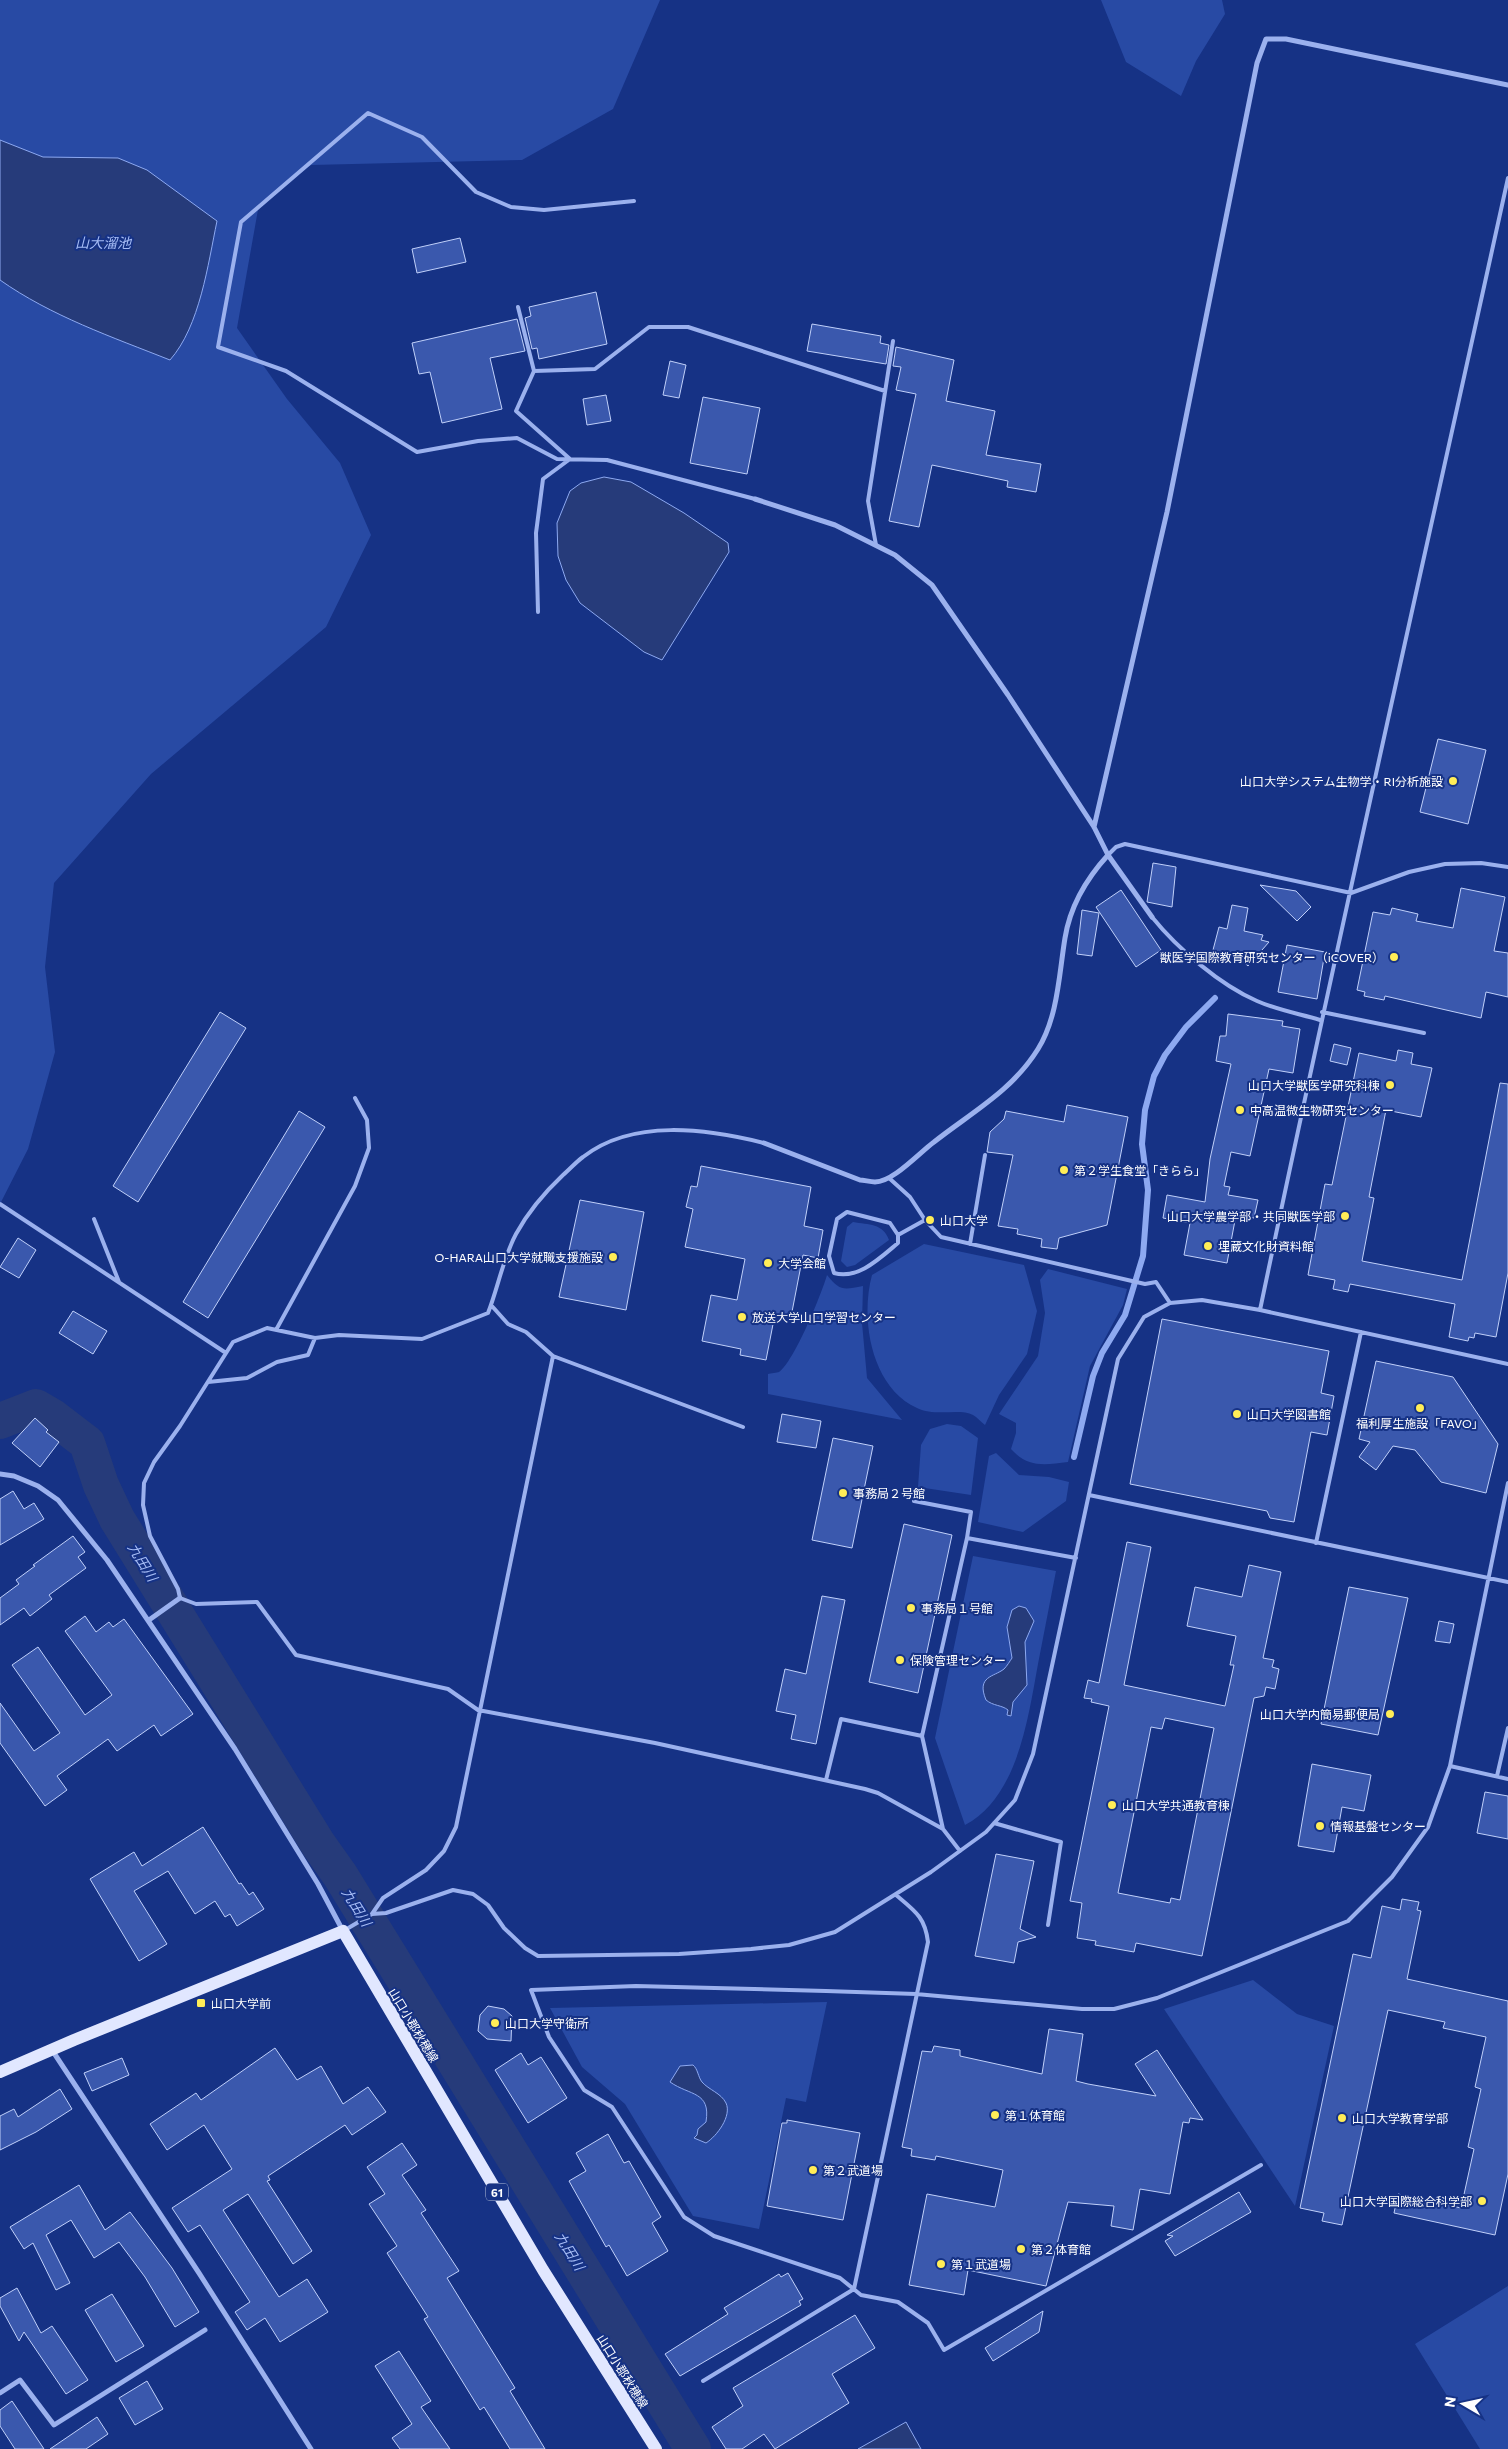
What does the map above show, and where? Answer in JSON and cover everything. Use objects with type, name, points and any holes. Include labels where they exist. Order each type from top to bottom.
[{"type":"main road","points":[[0,2072],[343,1931]]},
{"type":"main road","name":"山口小郡秋穂線","points":[[343,1931],[543,2270],[656,2449]]},
{"type":"street","points":[[1094,828],[1167,512],[1257,63],[1266,39],[1286,39],[1508,85]]},
{"type":"street","points":[[755,499],[834,525],[876,545],[895,555],[932,585],[1008,695],[1094,828],[1108,855],[1152,917]]},
{"type":"street","points":[[764,1143],[860,1180],[876,1182],[889,1178],[1016,1079],[1039,1047],[1051,1017],[1061,972],[1066,936],[1075,904],[1094,870],[1108,855]]},
{"type":"street","points":[[0,1474],[14,1476],[38,1486],[58,1500],[108,1560],[245,1766],[318,1884],[343,1931]]},
{"type":"street","points":[[149,1620],[180,1598]]},
{"type":"street","points":[[51,2050],[199,2273],[311,2449]]},
{"type":"street","points":[[0,2393],[20,2380],[54,2425],[205,2330]]},
{"type":"lane","points":[[634,201],[544,210],[511,207],[476,192],[422,136],[368,113],[241,222],[218,347],[286,371],[418,452],[478,441],[517,438],[557,459],[607,460],[755,499]]},
{"type":"lane","points":[[1260,1310],[1320,1020],[1351,893],[1508,178]]},
{"type":"lane","points":[[518,307],[534,371],[516,411],[570,459]]},
{"type":"lane","points":[[534,371],[595,369],[649,327],[688,327],[885,391]]},
{"type":"lane","points":[[876,545],[868,501],[893,341]]},
{"type":"lane","points":[[538,612],[536,533],[544,479],[570,459]]},
{"type":"lane","points":[[1108,855],[1116,847],[1125,844],[1351,893],[1409,872],[1444,864],[1481,863],[1508,866]]},
{"type":"lane","points":[[1152,917],[1170,938],[1208,971],[1257,1001],[1320,1020]]},
{"type":"lane","points":[[1322,1012],[1424,1033]]},
{"type":"lane","points":[[276,1330],[355,1186],[370,1148],[367,1120],[355,1098]]},
{"type":"lane","points":[[764,1143],[729,1134],[664,1131],[634,1134],[608,1143],[583,1156],[544,1192],[516,1235],[488,1313],[422,1339],[340,1335],[315,1338],[267,1328],[233,1342],[154,1462],[144,1483],[143,1505],[150,1536],[178,1589],[180,1598],[196,1604],[257,1602],[296,1655],[448,1689],[478,1710],[655,1743],[878,1793],[943,1829],[960,1851]]},
{"type":"lane","points":[[970,1244],[986,1155]]},
{"type":"lane","points":[[889,1178],[910,1197],[925,1220],[941,1237],[1145,1284],[1156,1282],[1170,1303]]},
{"type":"lane","points":[[0,1204],[226,1353]]},
{"type":"lane","points":[[847,1212],[890,1223],[898,1235],[898,1243],[868,1267],[845,1276],[834,1273],[829,1256],[837,1219],[847,1212]]},
{"type":"lane","points":[[94,1219],[119,1282]]},
{"type":"lane","points":[[898,1235],[925,1220]]},
{"type":"lane","points":[[372,1914],[386,1913],[453,1890],[473,1894],[488,1904],[504,1928],[525,1948],[538,1956],[679,1954],[789,1945],[835,1932],[896,1895],[960,1851],[994,1823],[1015,1800],[1034,1754],[1118,1358],[1144,1317],[1170,1303],[1202,1300],[1260,1310],[1508,1364]]},
{"type":"lane","points":[[491,1305],[508,1324],[526,1332],[553,1356],[743,1427]]},
{"type":"lane","points":[[1316,1543],[1361,1332]]},
{"type":"lane","points":[[208,1382],[247,1378],[277,1362],[308,1356],[315,1338]]},
{"type":"lane","points":[[343,1931],[372,1914],[383,1898],[426,1870],[444,1851],[456,1827],[472,1752],[478,1710],[553,1356]]},
{"type":"lane","points":[[1262,2165],[944,2350],[928,2323],[898,2302],[861,2295],[840,2278],[714,2236],[684,2218],[612,2107],[584,2090],[549,2037],[531,1990],[636,1986],[916,1994],[1082,2009],[1114,2009],[1157,1998],[1348,1922],[1392,1877],[1428,1828],[1450,1766],[1506,1505],[1508,1483]]},
{"type":"lane","points":[[1089,1495],[1489,1580],[1508,1582]]},
{"type":"lane","points":[[914,1501],[971,1512],[922,1736],[943,1829]]},
{"type":"lane","points":[[966,1538],[1076,1558]]},
{"type":"lane","points":[[826,1780],[841,1719],[922,1736]]},
{"type":"lane","points":[[1497,1776],[1508,1728]]},
{"type":"lane","points":[[1450,1766],[1508,1779]]},
{"type":"lane","points":[[994,1823],[1061,1842],[1048,1925]]},
{"type":"lane","points":[[703,2381],[854,2288],[928,1942],[926,1926],[918,1913],[896,1895]]},
{"type":"shaded area","points":[[0,0],[660,0],[613,109],[522,160],[311,165],[259,204],[237,328],[287,399],[340,463],[371,535],[326,627],[151,774],[54,883],[45,967],[55,1052],[28,1149],[0,1204]]},
{"type":"shaded area","points":[[1101,0],[1222,0],[1225,14],[1196,61],[1181,96],[1126,62]]},
{"type":"shaded area","points":[[853,1222],[875,1226],[883,1230],[889,1240],[855,1265],[847,1267],[841,1261],[847,1227]]},
{"type":"shaded area","points":[[924,1244],[1024,1265],[1037,1311],[1027,1354],[999,1395],[985,1425],[968,1413],[932,1412],[917,1408],[901,1398],[889,1385],[879,1368],[869,1331],[869,1292],[872,1275]]},
{"type":"shaded area","points":[[1048,1269],[1127,1289],[1123,1305],[1090,1366],[1068,1462],[1037,1464],[1017,1455],[1011,1449],[1016,1433],[1016,1423],[999,1414],[1038,1356],[1045,1313],[1040,1280]]},
{"type":"shaded area","points":[[827,1275],[835,1284],[842,1288],[863,1286],[862,1323],[867,1378],[902,1420],[768,1394],[768,1374],[779,1372],[792,1355],[814,1311]]},
{"type":"shaded area","points":[[947,1424],[961,1426],[978,1438],[971,1495],[918,1487],[921,1445],[930,1429]]},
{"type":"shaded area","points":[[996,1453],[1019,1475],[1049,1477],[1069,1482],[1066,1501],[1023,1532],[978,1522],[989,1456]]},
{"type":"shaded area","points":[[973,1556],[1056,1571],[1030,1708],[1018,1754],[1009,1776],[997,1796],[983,1812],[965,1825],[935,1738]]},
{"type":"shaded area","points":[[1253,1980],[1297,2014],[1334,2026],[1295,2206],[1164,2009]]},
{"type":"shaded area","points":[[827,2002],[806,2102],[786,2098],[759,2229],[693,2216],[625,2104],[582,2067],[550,2008]]},
{"type":"shaded area","points":[[1508,2286],[1508,2449],[1480,2449],[1415,2344]]},
{"type":"water","name":"山大溜池","points":[[0,140],[43,157],[118,158],[147,170],[217,221],[196,312],[189,330],[170,360],[61,315],[0,280]]},
{"type":"water","points":[[604,477],[631,482],[684,513],[728,543],[729,552],[662,660],[644,652],[580,603],[566,580],[558,556],[557,523],[570,491],[581,483]]},
{"type":"water","points":[[1019,1606],[1026,1608],[1034,1621],[1025,1642],[1027,1685],[1013,1702],[1011,1716],[1007,1715],[1008,1710],[1006,1708],[986,1700],[983,1686],[988,1678],[1004,1669],[1012,1658],[1007,1627],[1012,1610]]},
{"type":"water","points":[[693,2065],[702,2082],[721,2097],[726,2103],[727,2108],[727,2114],[722,2125],[715,2136],[706,2143],[694,2138],[697,2135],[698,2129],[706,2122],[707,2112],[702,2099],[670,2082],[680,2066]]},
{"type":"water","points":[[906,2422],[921,2449],[858,2449]]},
{"type":"building","points":[[460,238],[466,262],[417,273],[412,249]]},
{"type":"building","points":[[596,292],[607,344],[539,359],[537,348],[532,349],[525,318],[531,316],[529,307]]},
{"type":"building","points":[[517,319],[525,351],[490,358],[502,409],[442,423],[430,372],[419,374],[412,343]]},
{"type":"building","points":[[812,324],[881,336],[880,343],[889,345],[886,364],[807,351]]},
{"type":"building","points":[[896,347],[954,360],[946,401],[995,411],[986,455],[1041,464],[1036,492],[1007,487],[1008,481],[932,465],[919,527],[889,521],[916,394],[896,390],[901,367],[893,366]]},
{"type":"building","points":[[670,361],[686,365],[679,398],[663,395]]},
{"type":"building","points":[[606,395],[611,421],[587,425],[583,399]]},
{"type":"building","points":[[703,397],[760,408],[747,474],[690,463]]},
{"type":"building","name":"山口大学システム生物学・RI分析施設","points":[[1438,739],[1486,750],[1468,824],[1420,812]]},
{"type":"building","points":[[1153,863],[1176,867],[1172,907],[1147,902]]},
{"type":"building","points":[[1260,885],[1296,891],[1311,907],[1297,921]]},
{"type":"building","points":[[1461,888],[1505,897],[1494,951],[1508,953],[1508,997],[1486,992],[1481,1018],[1385,996],[1384,1000],[1364,996],[1365,992],[1357,990],[1373,912],[1390,915],[1392,908],[1418,914],[1416,921],[1453,928]]},
{"type":"building","points":[[1121,890],[1161,950],[1136,967],[1096,907]]},
{"type":"building","points":[[1232,905],[1248,908],[1244,931],[1263,935],[1261,940],[1269,942],[1248,966],[1238,957],[1213,950],[1219,927],[1227,929]]},
{"type":"building","points":[[1082,910],[1099,913],[1092,956],[1077,954]]},
{"type":"building","points":[[1287,945],[1325,952],[1317,999],[1278,992]]},
{"type":"building","points":[[220,1012],[246,1028],[138,1202],[113,1186]]},
{"type":"building","points":[[1228,1014],[1283,1021],[1282,1026],[1300,1029],[1293,1073],[1269,1069],[1250,1156],[1231,1152],[1224,1186],[1230,1187],[1228,1195],[1258,1200],[1254,1218],[1236,1215],[1227,1263],[1184,1255],[1190,1223],[1163,1218],[1167,1195],[1205,1202],[1210,1159],[1231,1064],[1216,1061],[1220,1036],[1226,1036]]},
{"type":"building","points":[[1334,1044],[1351,1048],[1347,1065],[1330,1061]]},
{"type":"building","name":"山口大学農学部・共同獣医学部","points":[[1398,1050],[1413,1053],[1411,1064],[1432,1068],[1421,1117],[1386,1110],[1369,1197],[1374,1198],[1362,1261],[1462,1280],[1500,1083],[1508,1084],[1508,1273],[1496,1337],[1475,1333],[1474,1338],[1469,1337],[1468,1341],[1449,1337],[1455,1304],[1350,1284],[1348,1292],[1333,1289],[1335,1280],[1308,1275],[1325,1184],[1332,1185],[1359,1053],[1396,1061]]},
{"type":"building","name":"第２学生食堂「きらら」","points":[[1067,1105],[1128,1117],[1107,1225],[1059,1238],[1057,1249],[1041,1247],[1042,1239],[1017,1234],[1018,1229],[998,1226],[1013,1155],[987,1152],[990,1132],[1004,1119],[1006,1111],[1064,1122]]},
{"type":"building","points":[[299,1111],[325,1127],[208,1318],[183,1302]]},
{"type":"building","name":"大学会館","points":[[701,1166],[811,1187],[804,1226],[823,1230],[818,1258],[803,1255],[791,1317],[775,1314],[766,1360],[740,1355],[741,1349],[702,1341],[711,1295],[737,1300],[745,1259],[685,1247],[693,1209],[686,1207],[691,1186],[697,1187]]},
{"type":"building","name":"O-HARA山口大学就職支援施設","points":[[580,1200],[644,1212],[626,1310],[559,1297]]},
{"type":"building","points":[[18,1238],[36,1250],[19,1278],[0,1267]]},
{"type":"building","points":[[73,1311],[107,1331],[93,1354],[59,1333]]},
{"type":"building","name":"山口大学図書館","points":[[1162,1319],[1329,1351],[1321,1393],[1334,1396],[1327,1435],[1311,1432],[1294,1522],[1270,1518],[1267,1511],[1130,1484]]},
{"type":"building","name":"福利厚生施設「FAVO」","points":[[1376,1361],[1453,1377],[1498,1444],[1486,1493],[1441,1482],[1415,1450],[1393,1446],[1376,1470],[1359,1457],[1370,1442],[1359,1439]]},
{"type":"building","points":[[782,1414],[821,1421],[816,1448],[777,1442]]},
{"type":"building","points":[[35,1418],[48,1430],[46,1432],[59,1442],[40,1467],[12,1443]]},
{"type":"building","name":"事務局２号館","points":[[833,1438],[873,1446],[852,1548],[812,1540]]},
{"type":"building","points":[[13,1491],[24,1509],[34,1503],[44,1519],[0,1545],[0,1499]]},
{"type":"building","name":"事務局１号館","points":[[904,1524],[952,1535],[918,1693],[869,1682]]},
{"type":"building","points":[[73,1536],[85,1552],[78,1557],[86,1568],[49,1595],[52,1599],[30,1616],[24,1608],[0,1625],[0,1598],[19,1584],[16,1580],[35,1566],[33,1565]]},
{"type":"building","name":"山口大学共通教育棟","points":[[1127,1542],[1151,1547],[1124,1685],[1225,1706],[1234,1665],[1230,1665],[1236,1636],[1187,1626],[1195,1587],[1242,1597],[1249,1565],[1281,1572],[1263,1658],[1274,1660],[1272,1667],[1279,1669],[1275,1689],[1266,1687],[1264,1696],[1254,1698],[1202,1956],[1136,1943],[1134,1952],[1095,1945],[1096,1941],[1077,1938],[1082,1903],[1070,1901],[1109,1706],[1091,1702],[1092,1699],[1084,1698],[1088,1680],[1099,1683]],"holes":[[[1165,1718],[1214,1728],[1180,1900],[1171,1898],[1170,1903],[1118,1893],[1151,1727],[1162,1729]]]},
{"type":"building","points":[[1349,1587],[1408,1598],[1378,1735],[1321,1724]]},
{"type":"building","points":[[822,1596],[845,1600],[816,1744],[791,1739],[796,1715],[776,1711],[785,1669],[806,1674]]},
{"type":"building","points":[[85,1616],[96,1632],[109,1622],[113,1627],[124,1619],[193,1714],[161,1736],[154,1725],[117,1751],[108,1739],[57,1776],[67,1790],[45,1806],[0,1743],[0,1703],[34,1751],[60,1733],[12,1665],[38,1647],[85,1715],[112,1695],[65,1631]]},
{"type":"building","points":[[1439,1621],[1454,1624],[1450,1643],[1435,1641]]},
{"type":"building","points":[[1312,1764],[1371,1775],[1364,1811],[1342,1807],[1334,1852],[1298,1846]]},
{"type":"building","points":[[1485,1792],[1508,1796],[1508,1839],[1477,1833]]},
{"type":"building","points":[[203,1827],[239,1884],[241,1883],[249,1895],[253,1892],[264,1909],[237,1926],[230,1914],[225,1917],[215,1901],[195,1914],[168,1871],[134,1891],[167,1944],[139,1961],[90,1879],[134,1852],[142,1866]]},
{"type":"building","points":[[996,1854],[1034,1861],[1020,1929],[1036,1937],[1018,1942],[1014,1963],[975,1956]]},
{"type":"building","name":"山口大学教育学部","points":[[1402,1899],[1419,1902],[1417,1910],[1421,1911],[1407,1979],[1508,2001],[1508,2174],[1495,2235],[1394,2213],[1398,2194],[1461,2208],[1474,2149],[1468,2147],[1481,2089],[1475,2087],[1486,2037],[1443,2028],[1445,2022],[1388,2010],[1342,2225],[1322,2221],[1324,2213],[1300,2208],[1353,1954],[1371,1958],[1382,1906],[1400,1910]]},
{"type":"building","name":"山口大学守衛所","points":[[488,2006],[504,2009],[512,2016],[511,2041],[487,2039],[478,2031],[480,2015]]},
{"type":"building","points":[[1049,2029],[1083,2034],[1076,2081],[1088,2084],[1156,2096],[1135,2064],[1157,2050],[1203,2120],[1190,2118],[1189,2123],[1183,2122],[1170,2194],[1140,2189],[1133,2230],[1111,2226],[1114,2206],[1068,2202],[1046,2286],[968,2270],[964,2295],[909,2285],[927,2194],[995,2207],[1003,2170],[936,2156],[935,2160],[911,2156],[912,2149],[902,2147],[922,2051],[932,2052],[934,2046],[960,2050],[960,2056],[1042,2074]]},
{"type":"building","points":[[275,2048],[297,2080],[321,2066],[343,2104],[368,2087],[386,2112],[352,2135],[345,2125],[268,2176],[270,2180],[267,2181],[312,2251],[293,2264],[248,2194],[223,2210],[279,2297],[307,2279],[328,2312],[280,2342],[265,2318],[247,2330],[235,2312],[250,2302],[200,2225],[188,2232],[172,2208],[232,2169],[204,2125],[167,2150],[150,2124],[196,2093],[201,2100]]},
{"type":"building","points":[[521,2053],[528,2065],[541,2057],[567,2098],[528,2123],[495,2070]]},
{"type":"building","points":[[122,2058],[129,2075],[92,2091],[84,2073]]},
{"type":"building","points":[[60,2089],[72,2109],[36,2132],[0,2150],[0,2116],[14,2109],[18,2117]]},
{"type":"building","name":"第２武道場","points":[[787,2120],[860,2133],[843,2220],[767,2206],[782,2123],[787,2123]]},
{"type":"building","points":[[608,2134],[624,2163],[629,2161],[661,2217],[652,2223],[668,2251],[627,2276],[609,2245],[606,2247],[569,2181],[586,2171],[576,2153]]},
{"type":"building","points":[[402,2143],[417,2165],[402,2175],[426,2210],[421,2213],[459,2271],[447,2278],[515,2388],[510,2391],[545,2449],[510,2449],[484,2407],[480,2410],[424,2319],[428,2317],[387,2253],[397,2246],[369,2204],[385,2194],[367,2167]]},
{"type":"building","points":[[79,2185],[105,2230],[130,2212],[172,2268],[199,2312],[175,2327],[145,2277],[119,2242],[94,2258],[71,2220],[46,2235],[70,2283],[56,2290],[33,2243],[24,2249],[10,2227]]},
{"type":"building","points":[[1239,2192],[1251,2212],[1175,2256],[1165,2241],[1173,2236],[1167,2235]]},
{"type":"building","points":[[788,2273],[803,2299],[799,2301],[801,2305],[680,2376],[665,2354],[728,2314],[724,2308],[779,2274],[781,2277]]},
{"type":"building","points":[[17,2288],[41,2333],[52,2326],[88,2380],[66,2394],[24,2332],[19,2341],[0,2306],[0,2298]]},
{"type":"building","points":[[112,2294],[144,2346],[116,2362],[85,2310]]},
{"type":"building","points":[[1043,2311],[1039,2332],[993,2361],[985,2348]]},
{"type":"building","points":[[855,2315],[875,2348],[832,2374],[849,2403],[775,2449],[764,2434],[742,2449],[726,2449],[712,2427],[743,2406],[733,2388]]},
{"type":"building","points":[[399,2351],[431,2401],[421,2407],[450,2449],[400,2449],[392,2438],[412,2424],[375,2366]]},
{"type":"building","points":[[147,2381],[163,2409],[135,2425],[119,2398]]},
{"type":"building","points":[[12,2401],[44,2449],[15,2449],[0,2426],[0,2410]]},
{"type":"building","points":[[97,2417],[108,2434],[86,2449],[50,2449]]},
{"type":"waterway","points":[[1074,1457],[1093,1376],[1102,1353],[1125,1315],[1143,1256],[1148,1190],[1142,1144],[1145,1110],[1154,1076],[1165,1055],[1186,1027],[1215,998]]},
{"type":"waterway","name":"九田川","points":[[0,1421],[36,1407],[53,1417],[87,1443],[101,1485],[117,1519],[318,1844],[340,1875],[693,2449]]},
{"type":"place","name":"山口大学システム生物学・RI分析施設","points":[[1453,781]]},
{"type":"place","name":"獣医学国際教育研究センター（iCOVER）","points":[[1394,957]]},
{"type":"place","name":"山口大学獣医学研究科棟","points":[[1390,1085]]},
{"type":"place","name":"中高温微生物研究センター","points":[[1240,1110]]},
{"type":"place","name":"第２学生食堂「きらら」","points":[[1064,1170]]},
{"type":"place","name":"山口大学農学部・共同獣医学部","points":[[1345,1216]]},
{"type":"place","name":"山口大学","points":[[930,1220]]},
{"type":"place","name":"埋蔵文化財資料館","points":[[1208,1246]]},
{"type":"place","name":"O-HARA山口大学就職支援施設","points":[[613,1257]]},
{"type":"place","name":"大学会館","points":[[768,1263]]},
{"type":"place","name":"放送大学山口学習センター","points":[[742,1317]]},
{"type":"place","name":"福利厚生施設「FAVO」","points":[[1420,1408]]},
{"type":"place","name":"山口大学図書館","points":[[1237,1414]]},
{"type":"place","name":"事務局２号館","points":[[843,1493]]},
{"type":"place","name":"事務局１号館","points":[[911,1608]]},
{"type":"place","name":"保険管理センター","points":[[900,1660]]},
{"type":"place","name":"山口大学内簡易郵便局","points":[[1390,1714]]},
{"type":"place","name":"山口大学共通教育棟","points":[[1112,1805]]},
{"type":"place","name":"情報基盤センター","points":[[1320,1826]]},
{"type":"place","name":"山口大学前","points":[[201,2003]]},
{"type":"place","name":"山口大学守衛所","points":[[495,2023]]},
{"type":"place","name":"第１体育館","points":[[995,2115]]},
{"type":"place","name":"山口大学教育学部","points":[[1342,2118]]},
{"type":"place","name":"第２武道場","points":[[813,2170]]},
{"type":"place","name":"山口大学国際総合科学部","points":[[1482,2201]]},
{"type":"place","name":"第２体育館","points":[[1021,2249]]},
{"type":"place","name":"第１武道場","points":[[941,2264]]}]
